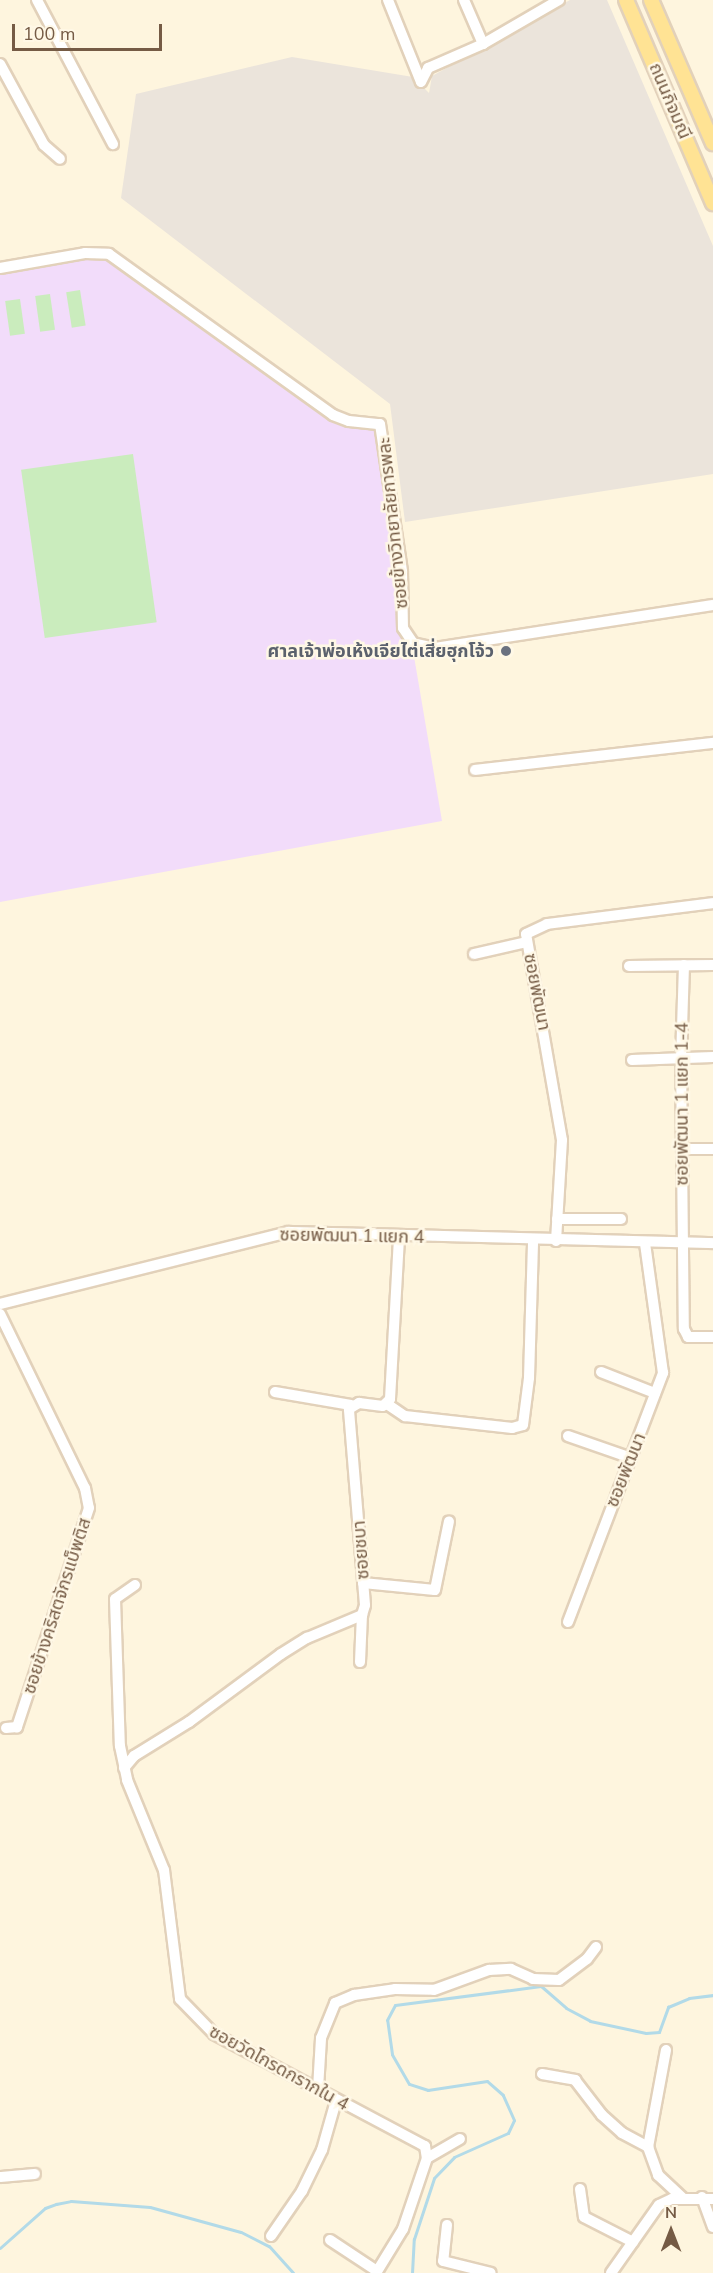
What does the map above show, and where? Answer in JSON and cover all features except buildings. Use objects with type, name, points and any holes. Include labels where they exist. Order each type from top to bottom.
[{"type":"main road","name":"ถนนกิจมณี","points":[[626,0],[713,203]]},
{"type":"main road","name":"ถนนกิจมณี","points":[[651,0],[713,144]]},
{"type":"street","points":[[37,0],[113,144]]},
{"type":"street","points":[[388,0],[421,81],[428,68],[483,44],[542,4],[558,0]]},
{"type":"street","points":[[464,0],[483,44]]},
{"type":"street","points":[[0,64],[44,145],[60,159]]},
{"type":"street","name":"ซอยข้างวิทยาลัยการพละ","points":[[0,268],[85,253],[109,254],[333,415],[349,421],[380,424],[383,428],[402,572],[403,628],[413,644],[435,648],[713,605]]},
{"type":"street","points":[[475,770],[713,743]]},
{"type":"street","name":"ซอยพัฒนา","points":[[556,1241],[562,1140],[526,934],[547,924],[713,903]]},
{"type":"street","points":[[474,954],[527,942]]},
{"type":"street","name":"ซอยพัฒนา 1 แยก 1-4","points":[[684,965],[681,1058],[684,1329],[688,1337],[713,1336]]},
{"type":"street","points":[[629,966],[713,965]]},
{"type":"street","points":[[632,1060],[713,1057]]},
{"type":"street","points":[[682,1149],[713,1149]]},
{"type":"street","points":[[557,1219],[621,1219]]},
{"type":"street","name":"ซอยพัฒนา 1 แยก 4","points":[[0,1304],[274,1233],[303,1231],[399,1237],[645,1244],[713,1243]]},
{"type":"street","points":[[387,1404],[399,1237]]},
{"type":"street","points":[[275,1392],[351,1405],[387,1404],[405,1416],[512,1428],[523,1425],[529,1378],[533,1240]]},
{"type":"street","name":"ซอยพัฒนา","points":[[568,1622],[663,1372],[663,1356],[645,1244]]},
{"type":"street","name":"ซอยข้างคริสตจักรแบ็พติส","points":[[0,1314],[86,1488],[89,1508],[16,1727],[6,1728]]},
{"type":"street","points":[[601,1372],[655,1393]]},
{"type":"street","name":"ซอยชบา","points":[[351,1405],[363,1583],[360,1662]]},
{"type":"street","points":[[568,1436],[631,1458]]},
{"type":"street","points":[[363,1583],[435,1590],[449,1521]]},
{"type":"street","name":"ซอยวัดโกรดกรากใน 4","points":[[135,1585],[115,1599],[120,1746],[124,1766],[164,1870],[180,1999],[214,2034],[318,2089],[336,2101],[420,2140],[427,2151],[427,2158]]},
{"type":"street","points":[[124,1766],[134,1756],[189,1722],[281,1654],[307,1638],[362,1615]]},
{"type":"street","points":[[318,2089],[321,2038],[335,2002],[354,1995],[395,1989],[434,1990],[489,1970],[511,1969],[533,1979],[559,1980],[596,1947]]},
{"type":"street","points":[[666,2050],[648,2146],[658,2175],[682,2198]]},
{"type":"street","points":[[542,2074],[575,2080],[602,2115],[622,2133],[648,2146]]},
{"type":"street","points":[[271,2236],[302,2190],[322,2150],[336,2101]]},
{"type":"street","points":[[330,2240],[376,2272],[403,2229],[427,2158],[460,2139]]},
{"type":"street","points":[[0,2177],[35,2174]]},
{"type":"street","points":[[580,2189],[584,2217],[633,2242]]},
{"type":"street","points":[[611,2273],[659,2205],[682,2198],[707,2198],[713,2227]]},
{"type":"street","points":[[447,2225],[443,2261],[491,2273]]},
{"type":"shaded area","points":[[570,0],[607,0],[713,246],[713,474],[405,522],[390,404],[121,198],[136,94],[292,57],[413,77],[429,93],[432,76]]},
{"type":"shaded area","points":[[101,256],[330,420],[344,426],[375,427],[442,821],[0,902],[0,274]]},
{"type":"green space","points":[[80,290],[86,326],[72,328],[66,292]]},
{"type":"green space","points":[[50,294],[55,330],[40,332],[35,296]]},
{"type":"green space","points":[[20,299],[25,334],[10,336],[5,301]]},
{"type":"green space","points":[[133,454],[157,622],[45,638],[21,470]]},
{"type":"waterway","points":[[412,2273],[414,2239],[434,2178],[454,2157],[508,2133],[514,2120],[503,2095],[487,2081],[428,2090],[409,2084],[392,2054],[387,2020],[395,2005],[541,1986],[566,2008],[590,2021],[646,2033],[659,2032],[668,2007],[689,1998],[713,1995]]},
{"type":"waterway","points":[[0,2248],[45,2208],[56,2204],[71,2201],[150,2207],[241,2232],[269,2246],[293,2273]]},
{"type":"place","name":"ศาลเจ้าพ่อเห้งเจียไต่เสี่ยฮุกโจ้ว","points":[[506,651]]}]
